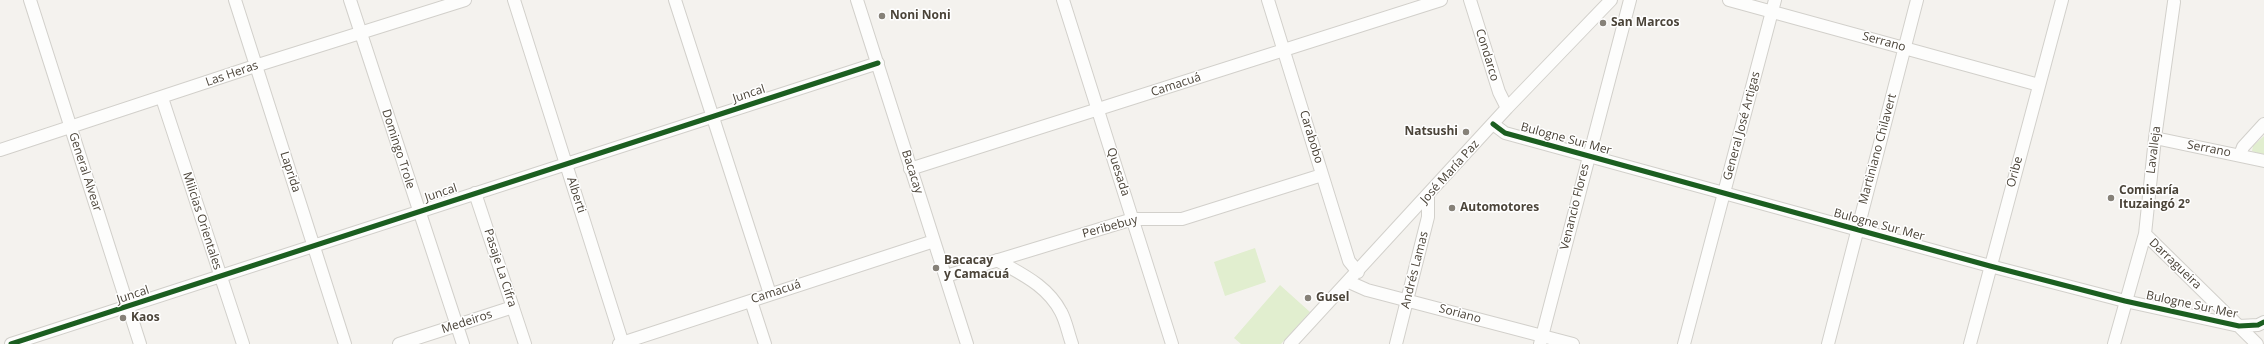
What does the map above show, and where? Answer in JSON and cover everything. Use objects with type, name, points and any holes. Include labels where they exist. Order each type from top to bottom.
[{"type":"street","name":"General Alvear","points":[[30,0],[140,344]]},
{"type":"street","name":"Laprida","points":[[235,0],[313,246],[346,344]]},
{"type":"street","name":"Domingo Trole","points":[[350,0],[463,344]]},
{"type":"street","name":"Las Heras","points":[[0,150],[360,32],[464,0]]},
{"type":"street","name":"Alberti","points":[[514,0],[622,344]]},
{"type":"street","points":[[675,0],[770,294]]},
{"type":"street","name":"Quesada","points":[[1063,0],[1172,344]]},
{"type":"street","name":"Carabobo","points":[[1268,0],[1285,50],[1349,261],[1358,272]]},
{"type":"street","name":"Camacuá","points":[[910,169],[1441,0]]},
{"type":"street","name":"Condarco","points":[[1470,0],[1499,92],[1507,108]]},
{"type":"street","name":"José María Paz","points":[[1290,344],[1428,196],[1507,108],[1611,0]]},
{"type":"street","name":"Venancio Flores","points":[[1541,340],[1630,0]]},
{"type":"street","name":"Serrano","points":[[1729,0],[1773,6],[1905,48],[2039,85]]},
{"type":"street","name":"Martiniano Chilavert","points":[[1828,344],[1917,0]]},
{"type":"street","name":"Bacacay","points":[[860,1],[910,169],[967,344]]},
{"type":"street","name":"Oribe","points":[[1970,344],[2039,85],[2058,1]]},
{"type":"street","name":"Lavalleja","points":[[2114,344],[2145,234],[2155,138],[2174,1]]},
{"type":"street","name":"General José Artigas","points":[[1684,344],[1773,6]]},
{"type":"street","name":"Juncal","points":[[11,344],[878,63]]},
{"type":"street","name":"Milicias Orientales","points":[[162,98],[243,344]]},
{"type":"street","name":"Bulogne Sur Mer","points":[[1493,124],[1505,133],[1990,266],[2125,301],[2239,326],[2258,325],[2264,322]]},
{"type":"street","points":[[2240,155],[2243,146],[2264,124]]},
{"type":"street","name":"Serrano","points":[[2155,138],[2264,161]]},
{"type":"street","name":"Peribebuy","points":[[946,276],[1133,219],[1182,219],[1322,175]]},
{"type":"street","name":"Pasaje La Cifra","points":[[475,193],[525,344]]},
{"type":"street","name":"Andrés Lamas","points":[[1396,344],[1428,217],[1428,196]]},
{"type":"street","name":"Darragueira","points":[[2145,234],[2257,344]]},
{"type":"street","name":"Camacuá","points":[[622,344],[934,241]]},
{"type":"street","points":[[997,260],[1028,278],[1048,293],[1062,313],[1072,344]]},
{"type":"street","name":"Soriano","points":[[1348,282],[1358,288],[1407,300],[1541,340],[1573,344]]},
{"type":"street","points":[[751,301],[765,344]]},
{"type":"street","name":"Medeiros","points":[[399,344],[513,307]]},
{"type":"street","points":[[2262,344],[2264,337]]},
{"type":"green space","points":[[2264,136],[2264,156],[2252,151],[2253,146]]},
{"type":"green space","points":[[1255,248],[1266,282],[1225,296],[1214,262]]},
{"type":"green space","points":[[1280,285],[1310,312],[1281,344],[1241,344],[1234,338]]},
{"type":"cycle path","points":[[11,344],[878,63]]},
{"type":"cycle path","points":[[1493,124],[1505,133],[1990,266],[2125,301],[2239,326],[2258,325],[2264,322]]},
{"type":"place","name":"Noni Noni","points":[[882,16]]},
{"type":"place","name":"San Marcos","points":[[1603,23]]},
{"type":"place","name":"Natsushi","points":[[1466,132]]},
{"type":"place","name":"Comisaría Ituzaingó 2°","points":[[2111,198]]},
{"type":"place","name":"Automotores","points":[[1452,208]]},
{"type":"place","name":"Bacacay y Camacuá","points":[[936,268]]},
{"type":"place","name":"Gusel","points":[[1308,298]]},
{"type":"place","name":"Kaos","points":[[123,318]]}]
